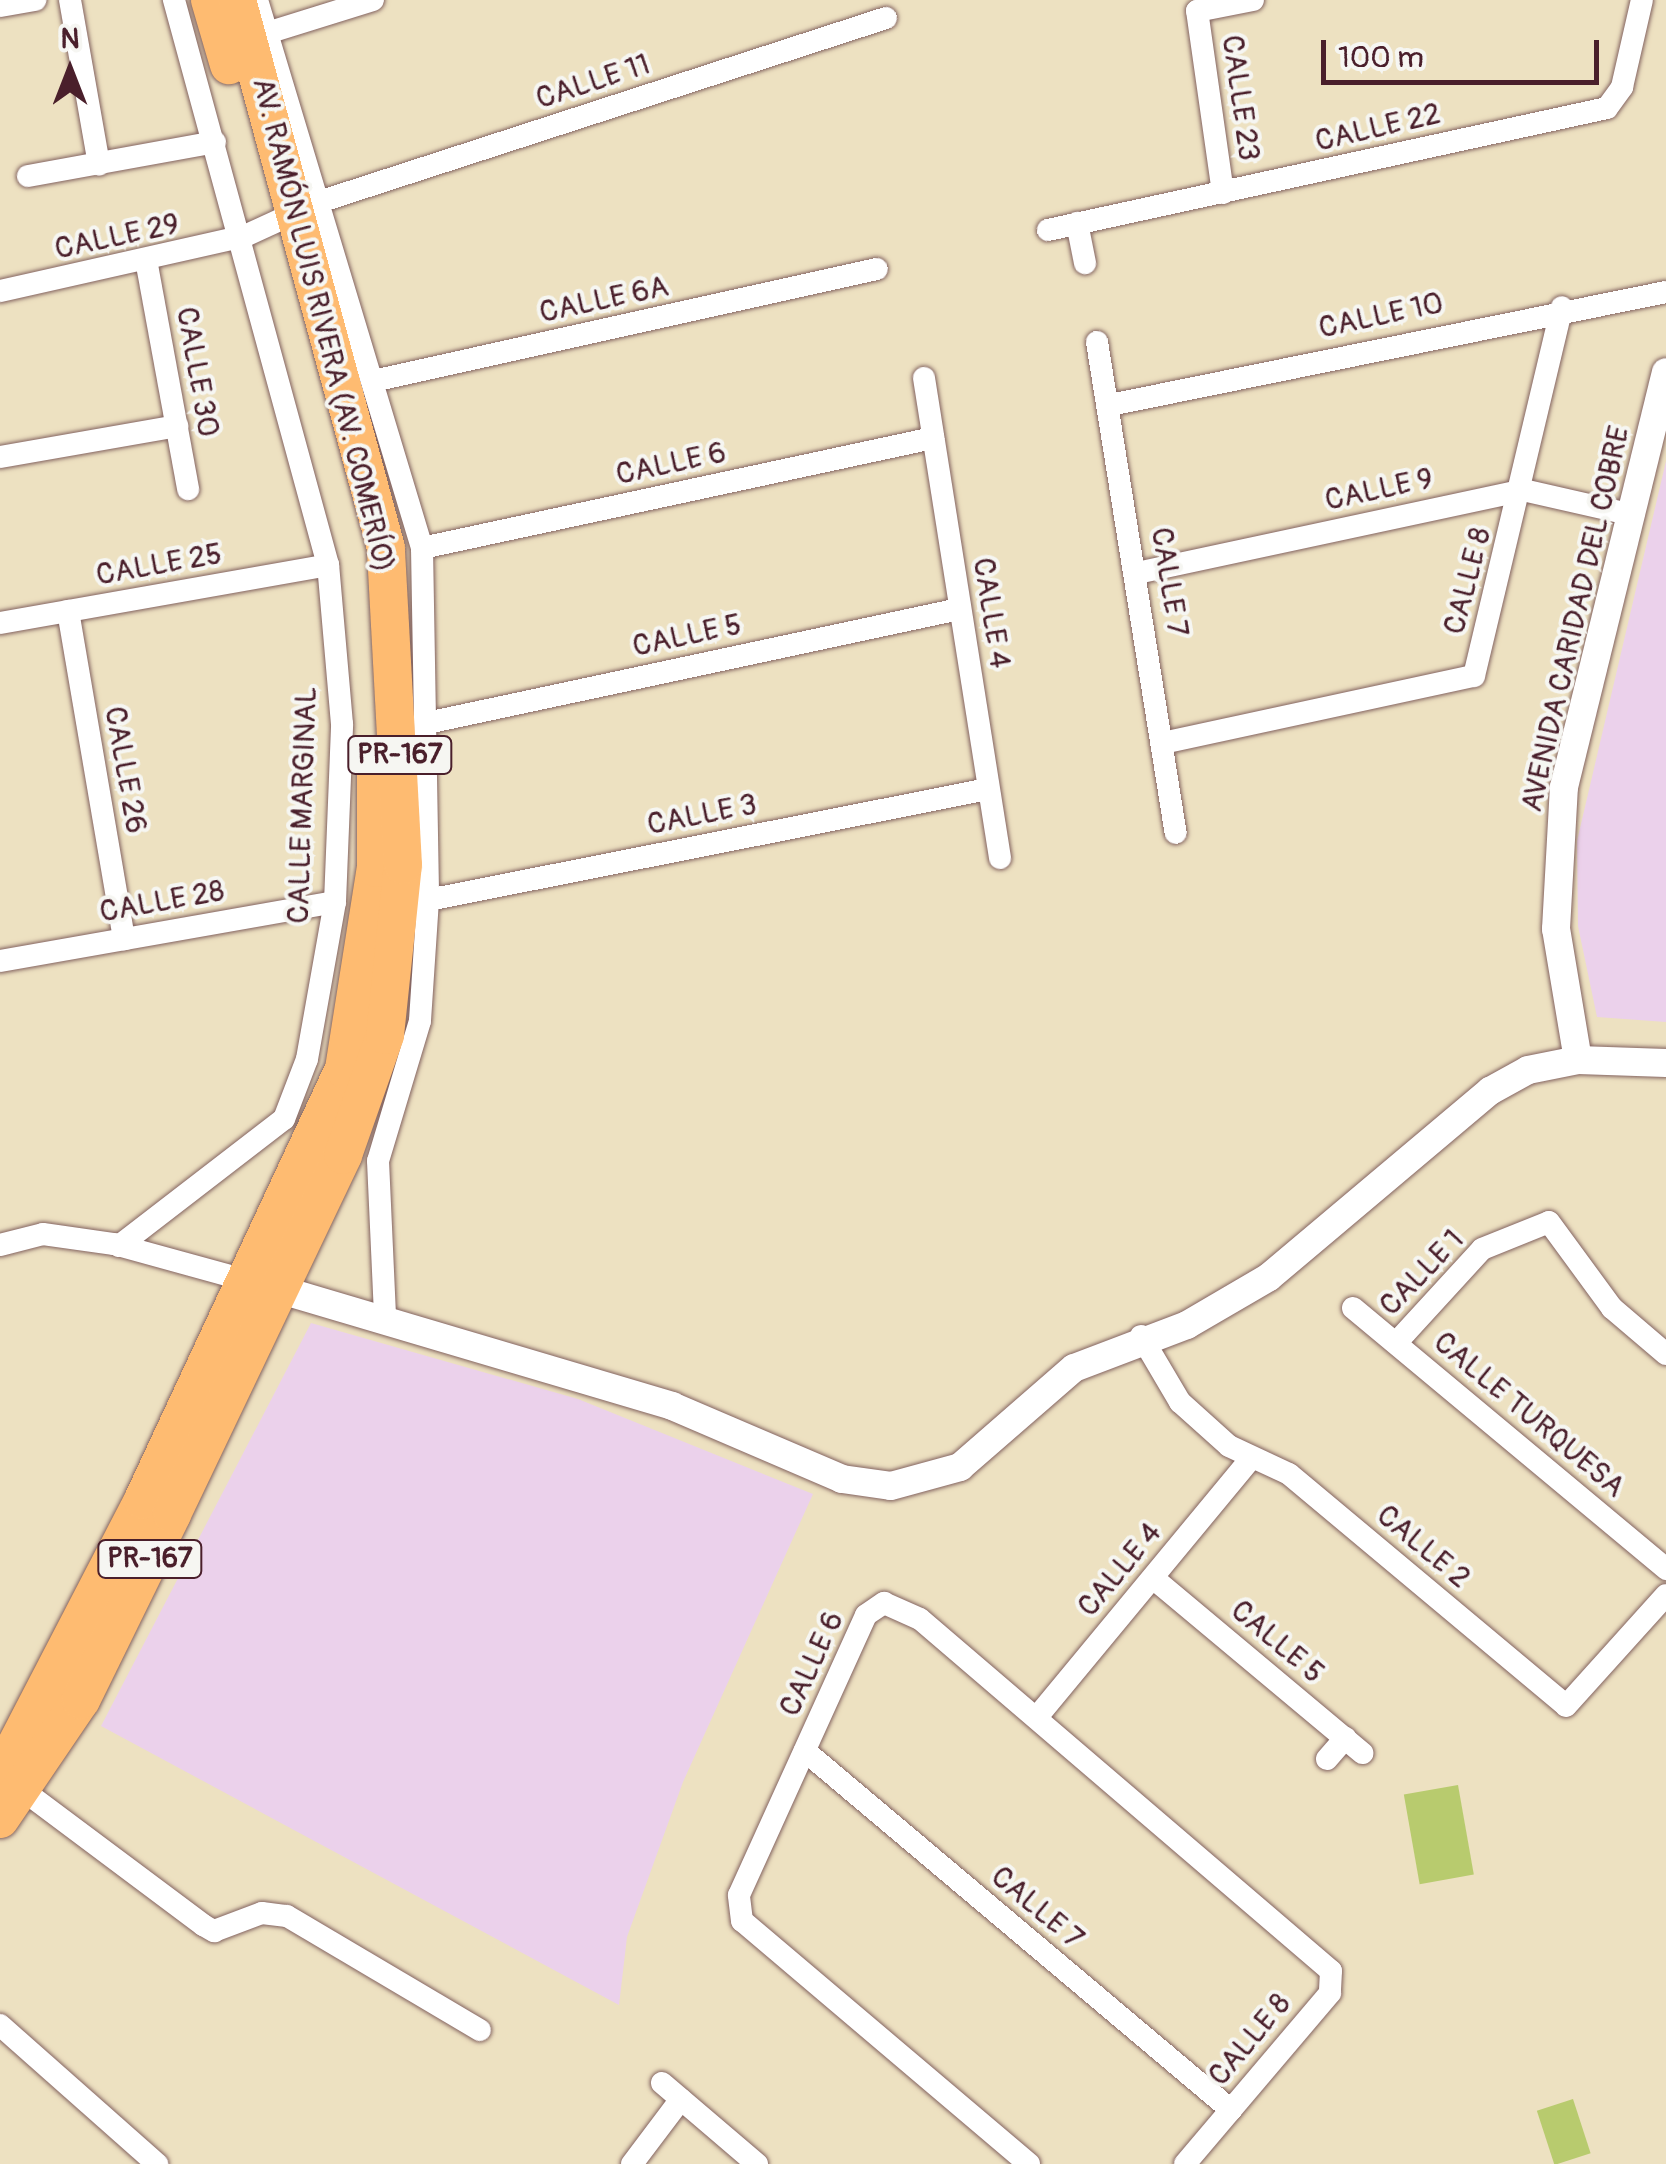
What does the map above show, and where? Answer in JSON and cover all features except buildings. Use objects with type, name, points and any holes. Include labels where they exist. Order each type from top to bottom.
[{"type":"highway","name":"AV. RAMÓN LUIS RIVERA (AV. COMERÍO)","points":[[6,1790],[81,1700],[264,1284],[385,1035],[403,865],[386,548],[284,218],[210,0]]},
{"type":"highway","name":"AV. RAMÓN LUIS RIVERA (AV. COMERÍO)","points":[[237,0],[284,218]]},
{"type":"street","points":[[0,6],[35,0]]},
{"type":"street","points":[[70,0],[99,164]]},
{"type":"street","name":"CALLE MARGINAL","points":[[174,0],[215,142],[284,218],[373,381],[422,548],[428,900],[420,1021],[378,1161],[385,1317]]},
{"type":"street","name":"CALLE MARGINAL","points":[[119,1246],[284,1120],[307,1059],[335,902],[342,724],[328,565],[284,218],[267,34],[258,0]]},
{"type":"street","points":[[267,34],[373,0]]},
{"type":"street","name":"CALLE 23","points":[[1223,193],[1197,11],[1253,0]]},
{"type":"street","name":"CALLE 22","points":[[1048,230],[1607,108],[1622,88],[1642,0]]},
{"type":"street","name":"CALLE 11","points":[[284,218],[886,18]]},
{"type":"street","points":[[28,176],[215,142]]},
{"type":"street","name":"CALLE 29","points":[[0,291],[147,265],[284,218]]},
{"type":"street","points":[[1077,223],[1086,263]]},
{"type":"street","name":"CALLE 30","points":[[147,265],[188,489]]},
{"type":"street","name":"CALLE 6A","points":[[373,381],[877,270]]},
{"type":"street","name":"CALLE 10","points":[[1110,405],[1562,307],[1666,292]]},
{"type":"street","name":"CALLE 8","points":[[1163,744],[1474,676],[1523,490],[1562,307]]},
{"type":"street","name":"CALLE 7","points":[[1098,342],[1176,833]]},
{"type":"street","name":"AVENIDA CARIDAD DEL COBRE","points":[[1578,1060],[1556,929],[1559,836],[1666,372]]},
{"type":"street","name":"CALLE 4","points":[[924,378],[1000,858]]},
{"type":"street","points":[[0,457],[176,426]]},
{"type":"street","name":"CALLE 6","points":[[422,548],[933,438]]},
{"type":"street","name":"CALLE 9","points":[[1137,573],[1523,490],[1633,515]]},
{"type":"street","name":"CALLE 25","points":[[0,623],[328,565]]},
{"type":"street","name":"CALLE 5","points":[[427,722],[960,609]]},
{"type":"street","name":"CALLE 26","points":[[68,612],[124,938]]},
{"type":"street","name":"CALLE 3","points":[[428,900],[988,790]]},
{"type":"street","name":"CALLE 28","points":[[0,960],[335,902]]},
{"type":"street","points":[[0,1244],[43,1234],[119,1246],[264,1284],[385,1317],[672,1406],[842,1479],[891,1486],[960,1466],[1074,1368],[1140,1336],[1187,1325],[1268,1277],[1490,1091],[1578,1060],[1666,1063]]},
{"type":"street","name":"CALLE 1","points":[[1396,1342],[1482,1248],[1549,1222],[1612,1308],[1666,1354]]},
{"type":"street","name":"CALLE TURQUESA","points":[[1353,1308],[1666,1569]]},
{"type":"street","name":"CALLE 2","points":[[1140,1336],[1180,1402],[1249,1461],[1289,1474],[1566,1706],[1666,1595]]},
{"type":"street","name":"CALLE 4","points":[[1037,1717],[1249,1461]]},
{"type":"street","name":"CALLE 5","points":[[1154,1578],[1353,1746],[1327,1759]]},
{"type":"street","name":"CALLE 6","points":[[1029,2164],[742,1921],[739,1895],[866,1615],[884,1604],[920,1619],[1312,1953]]},
{"type":"street","name":"CALLE 7","points":[[805,1751],[1230,2110]]},
{"type":"street","points":[[6,1790],[203,1926],[287,1916],[480,2030]]},
{"type":"street","name":"CALLE 8","points":[[1185,2164],[1330,1993],[1331,1970],[1312,1953]]},
{"type":"street","points":[[0,2024],[157,2164]]},
{"type":"street","points":[[662,2082],[757,2164]]},
{"type":"street","points":[[632,2164],[681,2100]]},
{"type":"shaded area","points":[[1666,461],[1666,1022],[1597,1017],[1578,926],[1577,841]]},
{"type":"shaded area","points":[[311,1323],[578,1399],[813,1494],[683,1782],[627,1937],[619,2005],[101,1726]]},
{"type":"green space","points":[[1458,1785],[1474,1875],[1420,1884],[1404,1795]]},
{"type":"green space","points":[[1573,2099],[1591,2153],[1554,2164],[1537,2111]]}]
